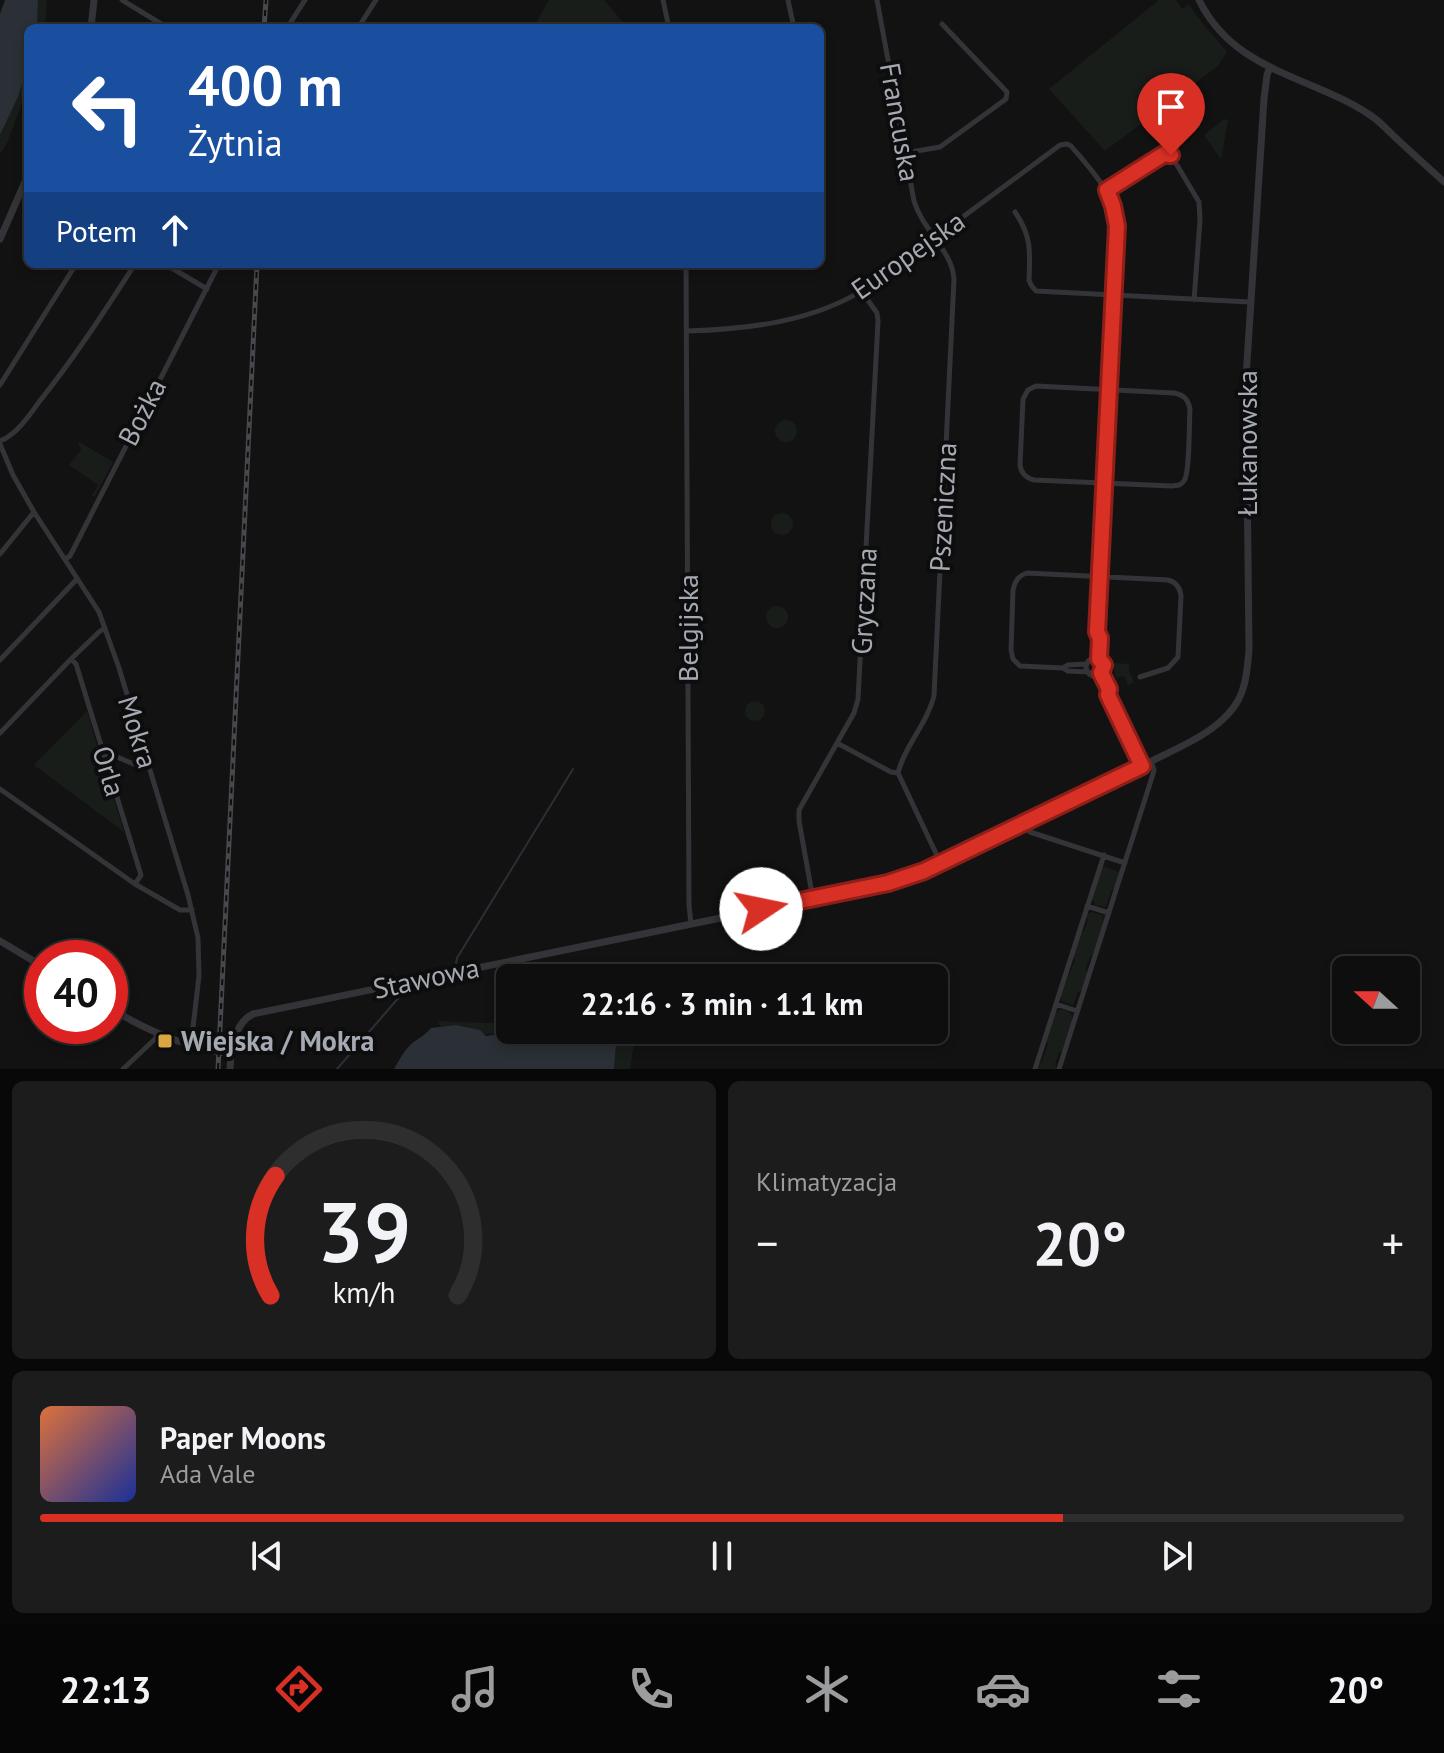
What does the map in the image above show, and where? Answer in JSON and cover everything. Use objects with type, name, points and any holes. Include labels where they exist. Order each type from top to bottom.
[{"type":"street","points":[[91,24],[94,0]]},
{"type":"street","points":[[122,0],[161,24]]},
{"type":"street","points":[[290,24],[305,0]]},
{"type":"street","points":[[361,24],[376,0]]},
{"type":"street","points":[[663,0],[668,24]]},
{"type":"street","points":[[788,0],[793,24]]},
{"type":"street","name":"Francuska","points":[[877,0],[916,209],[934,239]]},
{"type":"street","points":[[1199,0],[1211,21],[1232,44],[1257,61],[1344,99],[1374,117],[1444,182]]},
{"type":"street","points":[[905,153],[940,147],[1006,99],[1007,92],[942,24]]},
{"type":"street","name":"Łukanowska","points":[[1146,764],[1217,725],[1234,707],[1245,685],[1249,650],[1246,378],[1264,99],[1270,67]]},
{"type":"street","name":"Europejska","points":[[687,331],[764,326],[829,307],[862,292],[1064,144],[1071,146],[1107,190]]},
{"type":"street","points":[[1096,659],[1100,638],[1097,632],[1117,226],[1107,190],[1164,154],[1173,158],[1199,202],[1194,300]]},
{"type":"street","points":[[0,239],[24,190]]},
{"type":"street","points":[[1015,212],[1026,228],[1029,280],[1036,291],[1250,302]]},
{"type":"street","name":"Pszeniczna","points":[[898,773],[934,696],[954,279],[951,262],[934,239]]},
{"type":"street","points":[[0,443],[22,423],[76,355],[132,268]]},
{"type":"street","points":[[172,268],[207,289]]},
{"type":"street","name":"Bożka","points":[[65,559],[70,556],[217,268]]},
{"type":"street","name":"Belgijska","points":[[686,268],[691,924]]},
{"type":"street","points":[[0,385],[73,269]]},
{"type":"street","name":"Gryczana","points":[[813,899],[799,813],[854,713],[858,699],[878,321],[877,313],[862,292]]},
{"type":"street","points":[[1036,386],[1109,390],[1177,393],[1186,398],[1190,409],[1187,473],[1182,483],[1172,486],[1034,480],[1024,475],[1020,465],[1023,399],[1030,389],[1036,386]]},
{"type":"street","name":"Mokra","points":[[0,443],[13,475],[99,612],[105,628],[198,938],[200,969],[190,1045]]},
{"type":"street","points":[[0,554],[34,512]]},
{"type":"street","points":[[1095,674],[1063,668],[1020,666],[1013,659],[1013,590],[1016,581],[1027,573],[1175,582],[1180,591],[1178,657],[1168,668],[1140,677]]},
{"type":"street","points":[[0,660],[77,579]]},
{"type":"street","points":[[0,733],[105,628]]},
{"type":"street","name":"Orla","points":[[71,659],[76,664],[141,875],[135,884]]},
{"type":"street","points":[[1095,674],[1104,665],[1096,659]]},
{"type":"street","points":[[1063,668],[1087,664],[1096,659]]},
{"type":"street","points":[[1059,1069],[1154,770],[1146,764],[1087,664]]},
{"type":"street","points":[[837,743],[898,773],[941,864]]},
{"type":"street","points":[[103,751],[143,768],[148,766]]},
{"type":"street","name":"Stawowa","points":[[230,1069],[231,1054],[241,1024],[253,1014],[888,883],[941,864],[1146,764]]},
{"type":"street","points":[[0,789],[135,884],[180,910],[192,910]]},
{"type":"street","points":[[1024,823],[1030,832],[1125,863]]},
{"type":"street","points":[[1035,1069],[1104,855]]},
{"type":"street","points":[[1087,906],[1109,913]]},
{"type":"street","points":[[0,941],[24,955]]},
{"type":"street","points":[[1056,1004],[1077,1011]]},
{"type":"street","points":[[128,1017],[190,1045],[231,1054]]},
{"type":"street","points":[[123,1069],[158,1033]]},
{"type":"shaded area","points":[[5,0],[38,0],[37,24],[24,24],[24,78],[0,135],[0,14]]},
{"type":"shaded area","points":[[38,0],[47,0],[45,24],[37,24]]},
{"type":"shaded area","points":[[549,0],[604,0],[625,24],[535,24]]},
{"type":"shaded area","points":[[1159,0],[1176,0],[1182,9],[1189,4],[1227,52],[1218,66],[1105,151],[1049,89]]},
{"type":"shaded area","points":[[24,78],[24,98],[0,154],[0,135]]},
{"type":"shaded area","points":[[1224,119],[1228,120],[1221,159],[1204,135]]},
{"type":"shaded area","points":[[786,420],[794,423],[797,431],[794,439],[786,442],[778,439],[775,431],[778,423]]},
{"type":"shaded area","points":[[78,441],[113,462],[95,496],[92,496],[98,485],[69,465],[81,450]]},
{"type":"shaded area","points":[[782,513],[790,516],[793,524],[790,532],[782,535],[774,532],[771,524],[774,516]]},
{"type":"shaded area","points":[[777,606],[785,609],[788,617],[785,625],[777,628],[769,625],[766,617],[769,609]]},
{"type":"shaded area","points":[[1112,663],[1129,664],[1134,682],[1128,685],[1124,676],[1116,678]]},
{"type":"shaded area","points":[[755,701],[762,704],[765,711],[762,718],[755,721],[748,718],[745,711],[748,704]]},
{"type":"shaded area","points":[[87,711],[111,796],[124,832],[34,765]]},
{"type":"shaded area","points":[[1104,866],[1120,873],[1106,907],[1095,905],[1092,899]]},
{"type":"shaded area","points":[[1092,912],[1102,915],[1104,920],[1086,968],[1088,972],[1082,990],[1078,992],[1073,1005],[1063,1002],[1060,996],[1075,960],[1073,957],[1081,932],[1088,920],[1086,915]]},
{"type":"shaded area","points":[[1061,1009],[1073,1018],[1055,1064],[1057,1069],[1037,1069],[1048,1044],[1046,1041],[1055,1013]]},
{"type":"shaded area","points":[[437,1021],[496,1022],[496,1034],[486,1034],[464,1026],[441,1027]]},
{"type":"shaded area","points":[[456,1025],[480,1030],[486,1036],[496,1035],[496,1044],[616,1044],[614,1069],[394,1069],[408,1047],[431,1028]]},
{"type":"shaded area","points":[[616,1044],[634,1044],[630,1069],[614,1069]]},
{"type":"waterway","points":[[456,963],[573,769]]},
{"type":"waterway","points":[[337,1069],[407,988]]},
{"type":"railway","points":[[264,24],[266,0]]},
{"type":"railway","points":[[218,1069],[257,268]]},
{"type":"place","name":"Wiejska / Mokra","points":[[165,1041]]},
{"type":"route","points":[[761,909],[903,879],[941,864],[1142,766],[1108,695],[1109,689],[1101,673],[1104,665],[1099,659],[1100,638],[1097,632],[1117,226],[1107,190],[1164,154],[1171,155]]}]
